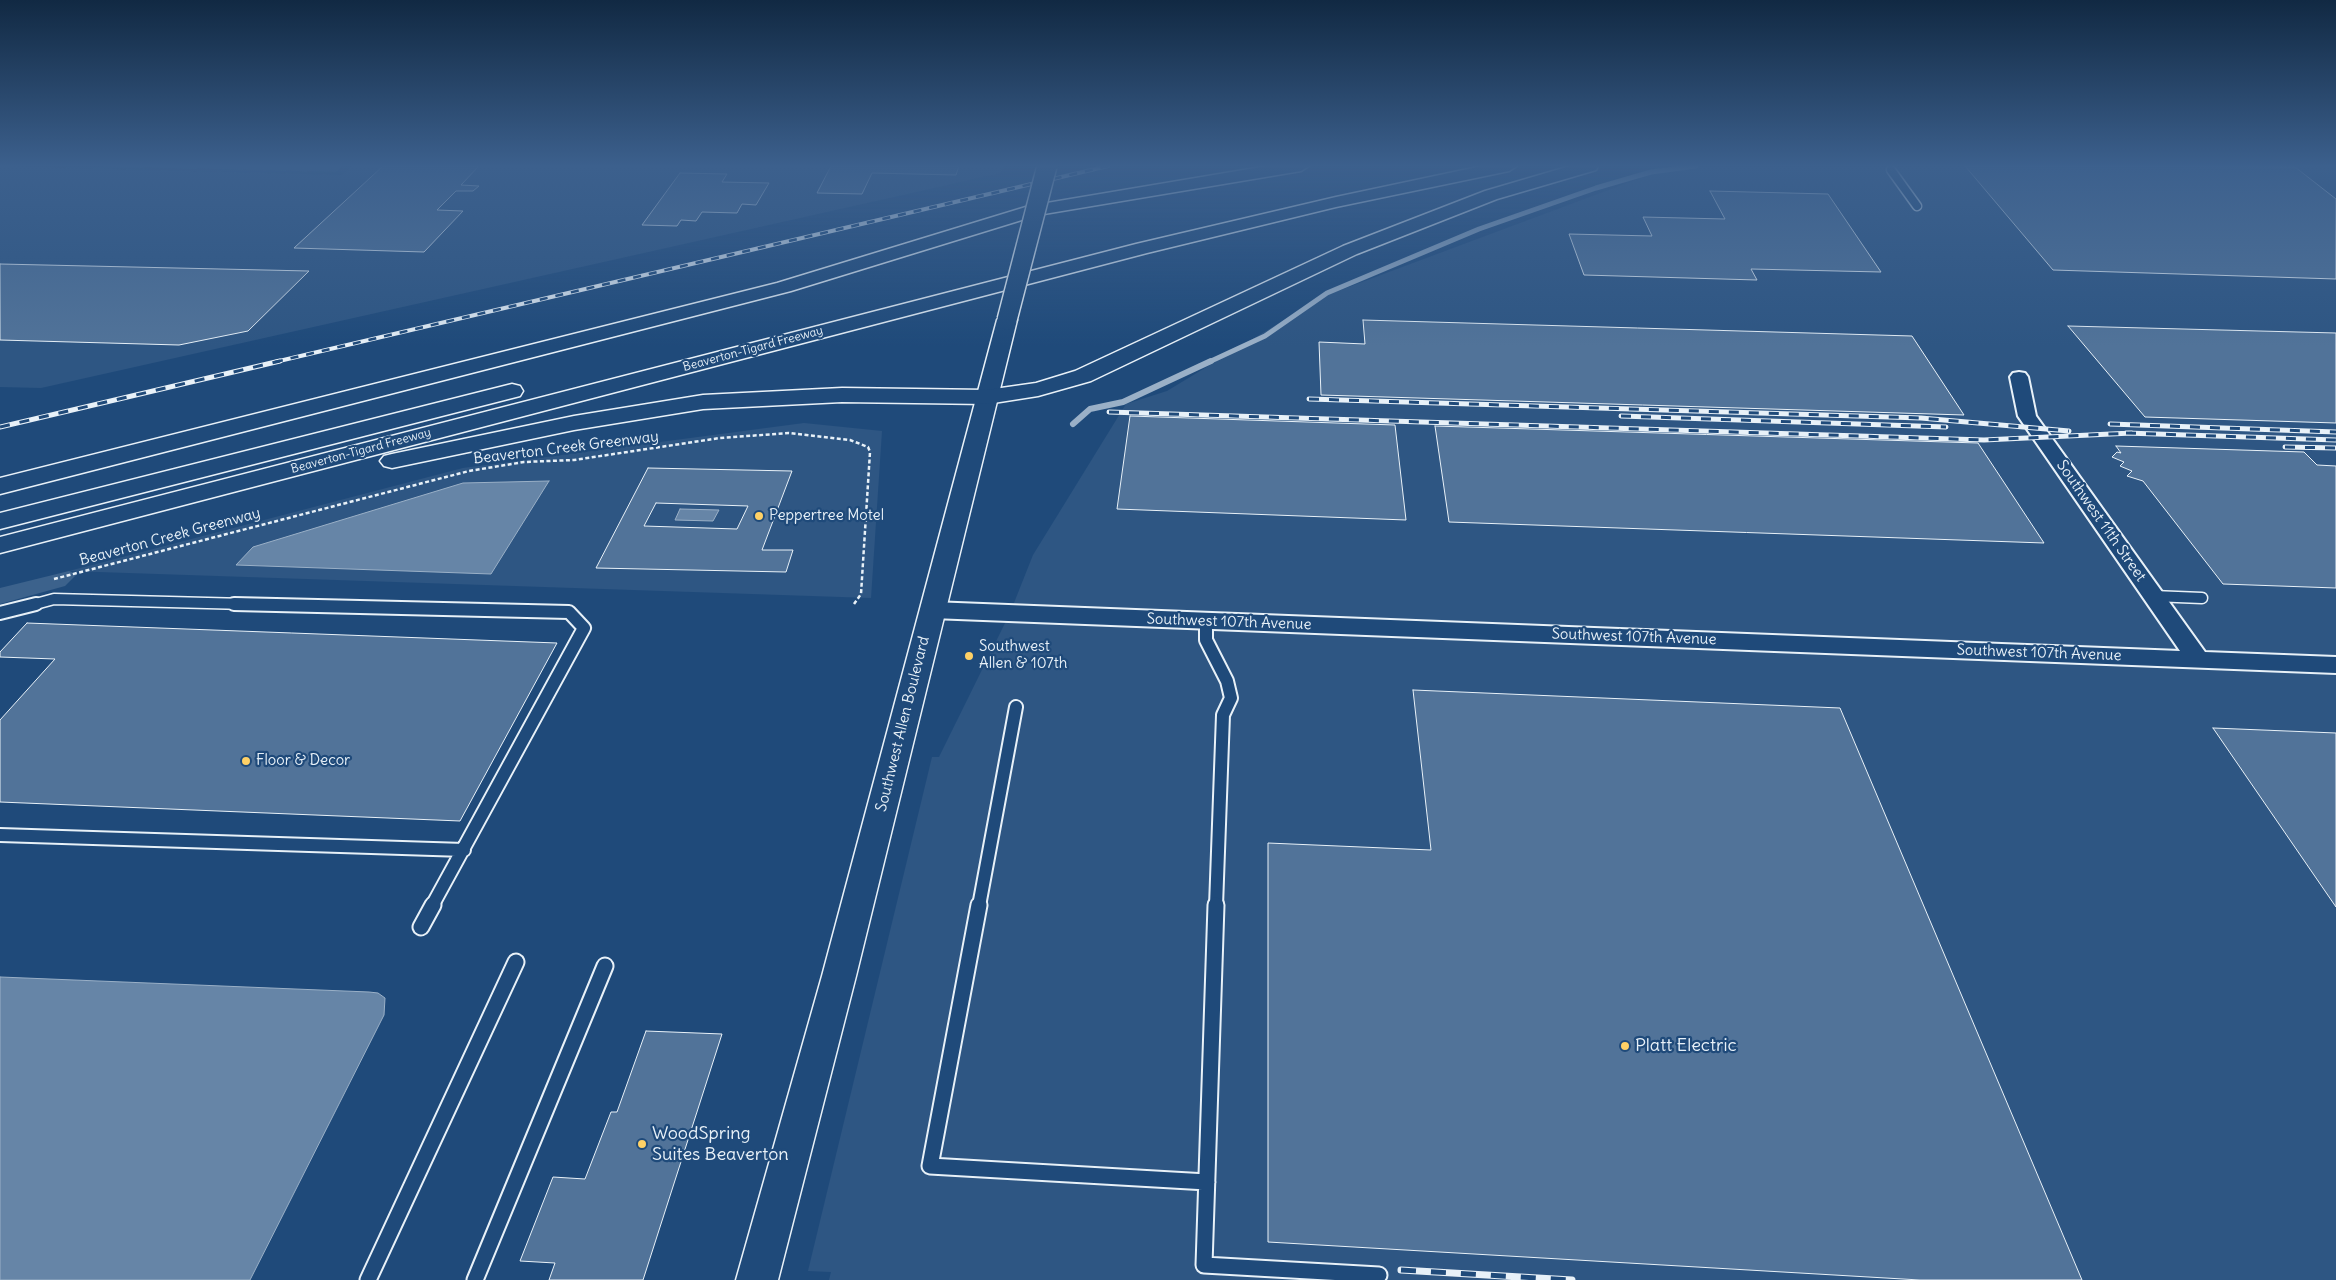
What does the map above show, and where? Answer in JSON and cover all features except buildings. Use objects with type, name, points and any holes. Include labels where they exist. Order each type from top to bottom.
[{"type":"main road","points":[[0,486],[784,287],[984,226]]},
{"type":"main road","name":"Southwest Allen Boulevard","points":[[757,1280],[839,976],[1031,226]]},
{"type":"main road","name":"Beaverton-Tigard Freeway","points":[[0,521],[1167,226]]},
{"type":"main road","name":"Beaverton-Tigard Freeway","points":[[0,545],[1144,248],[1237,226]]},
{"type":"main road","points":[[143,509],[215,501],[544,429],[704,402],[770,397],[842,395],[987,397],[1038,389],[1083,376],[1350,250],[1412,226]]},
{"type":"street","name":"Southwest 11th Street","points":[[2020,377],[2027,416],[2198,660]]},
{"type":"street","name":"Southwest 107th Avenue","points":[[932,610],[2336,665]]},
{"type":"lane","points":[[2153,596],[2202,598]]},
{"type":"lane","points":[[0,613],[54,599],[570,612],[584,628],[421,927]]},
{"type":"lane","points":[[1206,621],[1206,640],[1226,681],[1231,698],[1223,715],[1204,1265],[1379,1275]]},
{"type":"lane","points":[[1016,707],[930,1166],[1207,1182]]},
{"type":"lane","points":[[0,835],[464,850]]},
{"type":"lane","points":[[368,1280],[516,962]]},
{"type":"lane","points":[[475,1280],[605,966]]},
{"type":"path","name":"Beaverton Creek Greenway","points":[[48,581],[469,471],[524,462],[580,459],[720,438],[789,433],[850,440],[868,447],[870,452],[861,594],[854,604]]},
{"type":"shaded area","points":[[0,226],[766,226],[41,388],[0,387]]},
{"type":"shaded area","points":[[1513,226],[2336,226],[2336,1280],[829,1280],[831,1272],[808,1271],[932,757],[939,757],[1010,613],[1033,555],[1126,404],[1167,391],[1322,297]]},
{"type":"shaded area","points":[[804,423],[882,431],[871,598],[69,571],[463,468]]},
{"type":"shaded area","points":[[549,481],[491,574],[236,565],[253,547],[463,483]]},
{"type":"shaded area","points":[[680,509],[719,510],[713,521],[675,520]]},
{"type":"shaded area","points":[[69,571],[77,574],[65,586],[0,604],[0,588]]},
{"type":"shaded area","points":[[0,977],[369,992],[378,993],[385,998],[384,1015],[250,1280],[0,1280]]},
{"type":"waterway","points":[[1209,362],[1265,336],[1327,293],[1488,226]]},
{"type":"waterway","points":[[1073,424],[1090,409],[1123,402],[1211,361]]},
{"type":"railway","points":[[275,362],[854,226]]},
{"type":"railway","points":[[0,427],[280,361]]},
{"type":"railway","points":[[1309,399],[1921,418],[2069,431]]},
{"type":"railway","points":[[1109,412],[1984,440],[2130,433]]},
{"type":"railway","points":[[1621,416],[1946,427]]},
{"type":"railway","points":[[2110,424],[2336,432]]},
{"type":"railway","points":[[2130,433],[2336,440]]},
{"type":"railway","points":[[2285,447],[2336,448]]},
{"type":"railway","points":[[1401,1270],[1572,1280]]},
{"type":"place","name":"Peppertree Motel","points":[[759,516]]},
{"type":"place","name":"Southwest Allen & 107th","points":[[969,656]]},
{"type":"place","name":"Floor & Decor","points":[[246,761]]},
{"type":"place","name":"Platt Electric","points":[[1625,1046]]},
{"type":"place","name":"WoodSpring Suites Beaverton","points":[[642,1144]]}]
